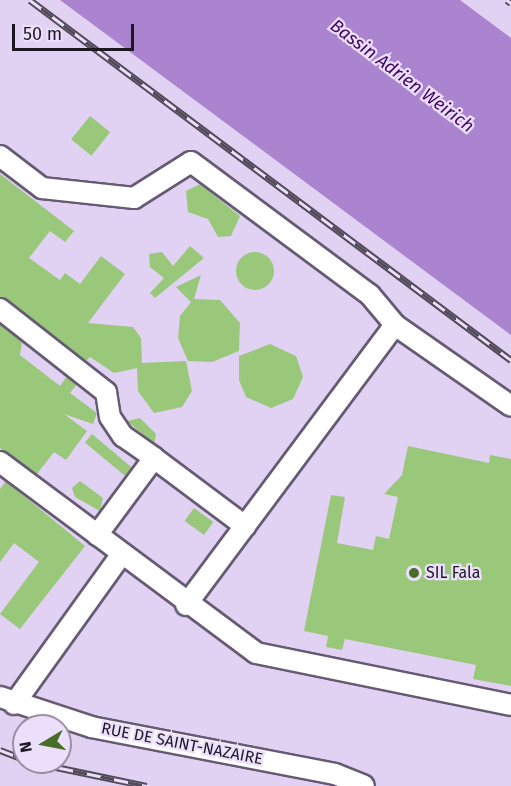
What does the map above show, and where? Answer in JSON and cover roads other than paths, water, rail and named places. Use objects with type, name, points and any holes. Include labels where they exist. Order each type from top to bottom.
[{"type":"street","points":[[0,156],[42,188],[134,198],[191,162],[370,295],[395,325],[511,406]]},
{"type":"street","points":[[0,309],[106,392],[110,417],[123,436],[245,526]]},
{"type":"street","points":[[186,605],[395,325]]},
{"type":"street","points":[[97,535],[154,458]]},
{"type":"street","points":[[0,462],[186,605],[256,653],[511,705]]},
{"type":"street","points":[[7,701],[120,555]]},
{"type":"street","name":"RUE DE SAINT-NAZAIRE","points":[[7,701],[91,727],[335,774],[364,786]]},
{"type":"water","name":"Bassin Adrien Weirich","points":[[60,0],[460,0],[511,38],[511,335]]},
{"type":"railway","points":[[30,0],[511,360]]},
{"type":"railway","points":[[507,0],[511,3]]},
{"type":"railway","points":[[0,750],[12,754]]},
{"type":"railway","points":[[72,770],[147,786]]},
{"type":"place","name":"SIL Fala","points":[[414,573]]}]
